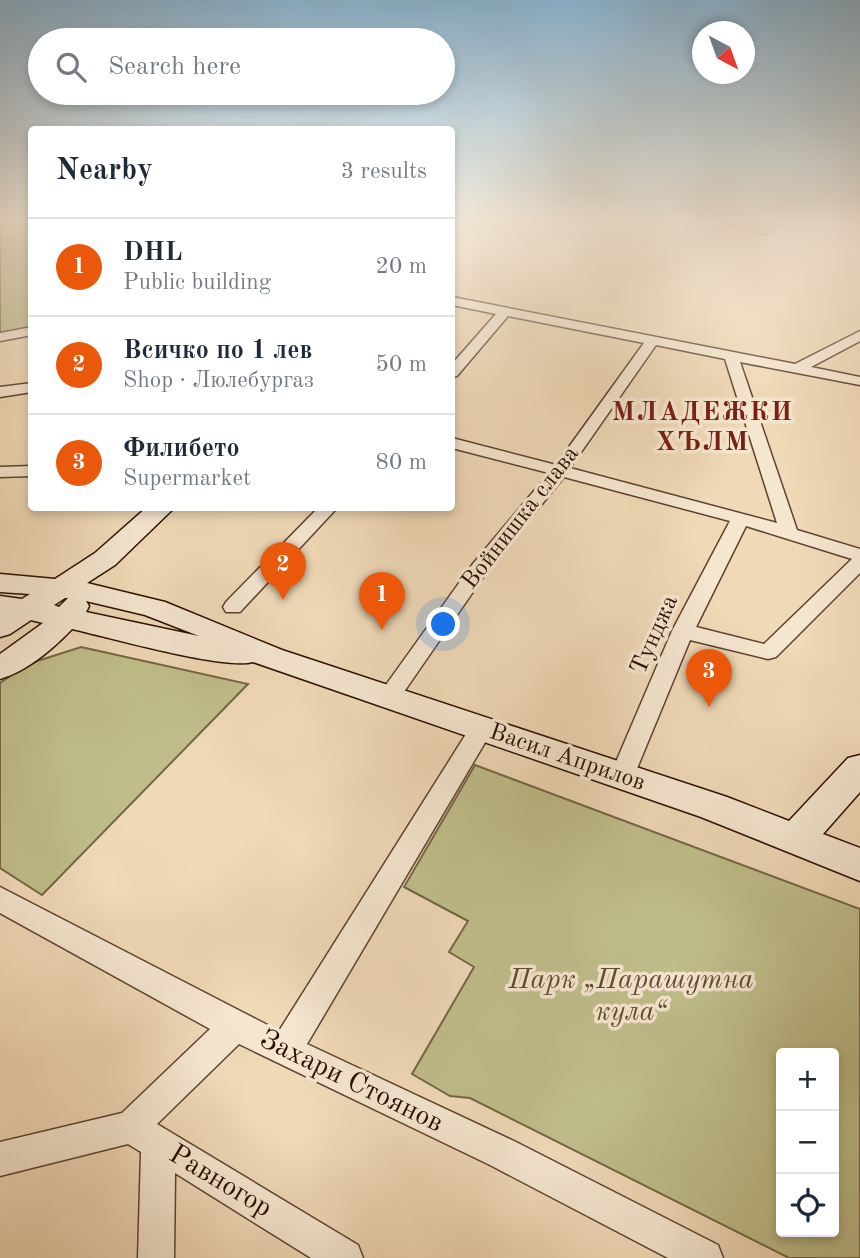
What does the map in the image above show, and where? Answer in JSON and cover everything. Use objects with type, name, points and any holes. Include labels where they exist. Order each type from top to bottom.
[{"type":"main road","points":[[0,668],[71,599],[105,559],[158,511]]},
{"type":"main road","name":"Васил Априлов","points":[[0,583],[71,599],[186,646],[271,658],[397,684],[481,729],[714,807],[860,865]]},
{"type":"main road","name":"Васил Априлов","points":[[14,607],[71,599]]},
{"type":"main road","points":[[0,626],[14,607]]},
{"type":"main road","points":[[795,840],[860,768]]},
{"type":"street","points":[[455,302],[860,381]]},
{"type":"street","points":[[455,369],[505,311]]},
{"type":"street","points":[[0,337],[28,332]]},
{"type":"street","points":[[796,369],[860,335]]},
{"type":"street","name":"Войнишка слава","points":[[397,684],[480,569],[560,471],[652,341]]},
{"type":"street","points":[[731,356],[789,532]]},
{"type":"street","points":[[0,392],[28,388]]},
{"type":"street","points":[[455,444],[741,518],[860,555]]},
{"type":"street","points":[[0,471],[28,471]]},
{"type":"street","points":[[233,607],[325,511]]},
{"type":"street","name":"Тунджа","points":[[622,776],[683,631],[741,518]]},
{"type":"street","points":[[683,631],[768,652],[860,562]]},
{"type":"street","points":[[285,1051],[481,729]]},
{"type":"street","name":"Захари Стоянов","points":[[0,899],[235,1026],[502,1153],[705,1258]]},
{"type":"street","points":[[0,1160],[145,1135],[235,1026]]},
{"type":"street","points":[[145,1135],[156,1258]]},
{"type":"street","name":"Равногор","points":[[145,1135],[345,1258]]},
{"type":"green space","points":[[0,279],[28,279],[28,332],[0,337]]},
{"type":"green space","points":[[81,647],[248,684],[42,895],[0,868],[0,683],[28,664]]},
{"type":"green space","name":"Парк „Парашутна кула“","points":[[475,765],[860,909],[860,1258],[789,1258],[470,1098],[450,1096],[412,1074],[474,967],[449,952],[468,921],[404,887]]},
{"type":"place","name":"Всичко по 1 лев","points":[[283,600]]},
{"type":"place","name":"DHL","points":[[382,630]]},
{"type":"place","name":"Филибето","points":[[709,707]]},
{"type":"district","name":"МЛАДЕЖКИ ХЪЛМ","points":[[703,428]]}]
